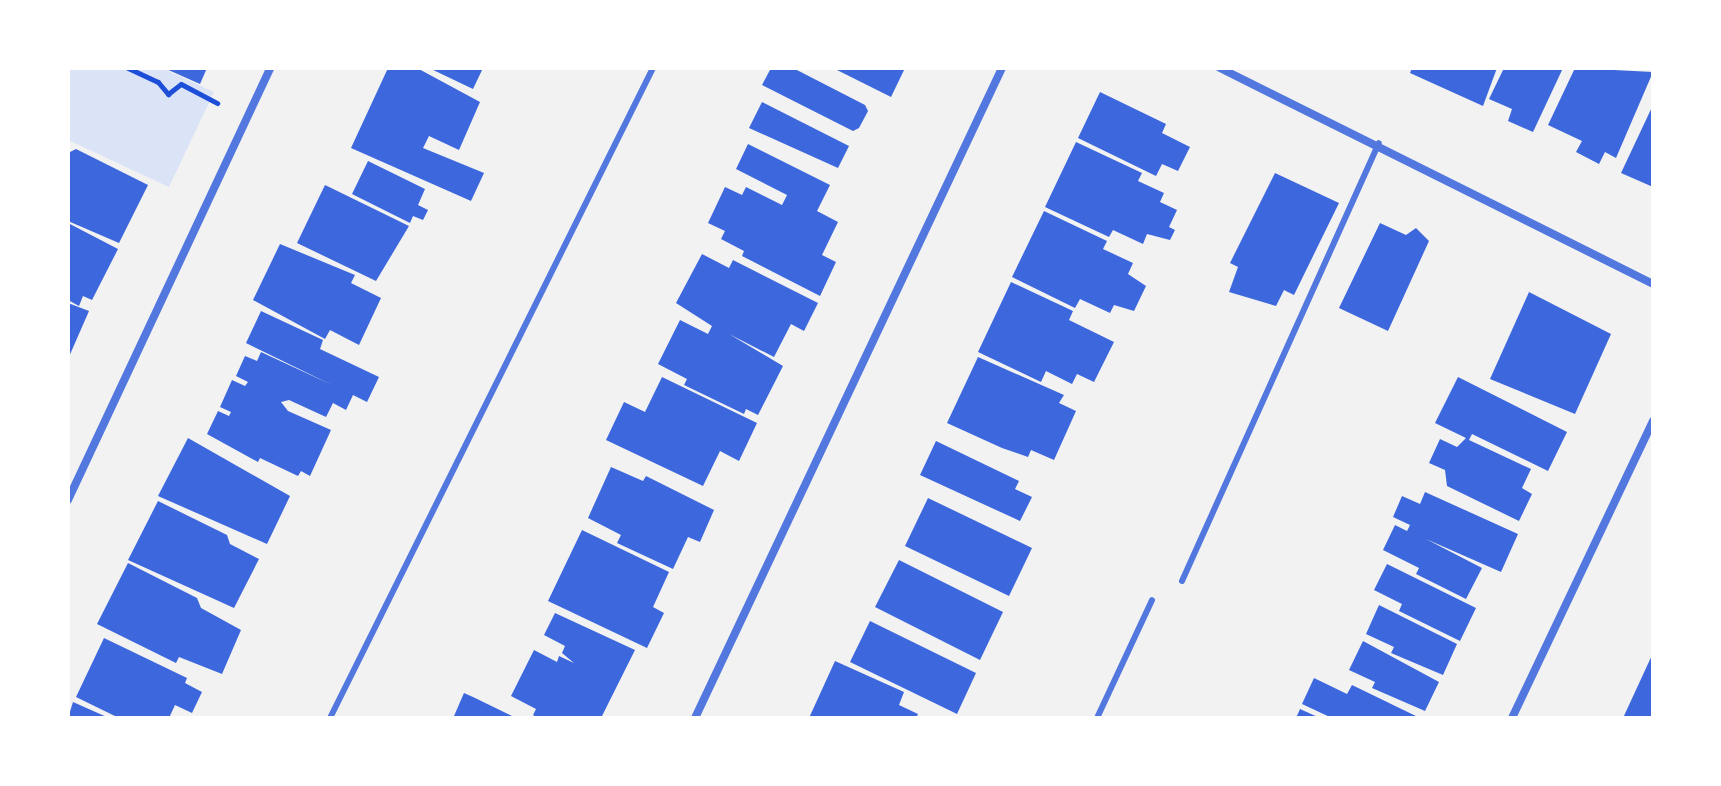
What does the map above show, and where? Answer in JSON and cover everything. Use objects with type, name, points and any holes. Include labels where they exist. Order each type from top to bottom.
[{"type":"street","points":[[68,500],[270,68]]},
{"type":"street","points":[[695,718],[1002,68]]},
{"type":"street","points":[[1220,68],[1379,143],[1653,284]]},
{"type":"street","points":[[1512,718],[1653,421]]},
{"type":"lane","points":[[330,718],[653,68]]},
{"type":"lane","points":[[1182,581],[1379,143]]},
{"type":"lane","points":[[1097,718],[1152,600]]},
{"type":"path","points":[[128,68],[158,82],[168,94],[181,84],[217,103]]},
{"type":"shaded area","points":[[68,68],[162,68],[214,92],[169,187],[68,140]]},
{"type":"building","points":[[164,68],[207,68],[200,84]]},
{"type":"building","points":[[388,68],[417,68],[480,102],[459,150],[429,136],[423,148],[484,173],[471,201],[351,148]]},
{"type":"building","points":[[429,68],[483,68],[473,89]]},
{"type":"building","points":[[771,68],[793,68],[865,105],[868,111],[859,128],[853,131],[762,85]]},
{"type":"building","points":[[833,68],[905,68],[891,97]]},
{"type":"building","points":[[1412,68],[1497,68],[1483,106],[1410,73]]},
{"type":"building","points":[[1504,68],[1563,68],[1533,132],[1508,121],[1512,109],[1489,99]]},
{"type":"building","points":[[1575,68],[1653,72],[1616,158],[1605,152],[1599,164],[1576,152],[1582,141],[1548,125]]},
{"type":"building","points":[[1100,92],[1166,124],[1162,133],[1190,147],[1178,171],[1162,164],[1156,176],[1078,138]]},
{"type":"building","points":[[762,102],[849,146],[838,168],[749,128]]},
{"type":"building","points":[[1653,105],[1653,187],[1621,173]]},
{"type":"building","points":[[1076,142],[1142,173],[1138,181],[1164,193],[1160,202],[1177,210],[1169,227],[1175,230],[1170,240],[1147,234],[1143,244],[1113,230],[1109,237],[1045,207]]},
{"type":"building","points":[[748,144],[830,185],[817,211],[838,222],[822,255],[836,262],[820,296],[742,256],[744,251],[721,239],[725,231],[708,223],[725,187],[742,195],[746,187],[782,205],[787,195],[736,169]]},
{"type":"building","points":[[76,149],[148,185],[119,243],[68,221],[68,153]]},
{"type":"building","points":[[368,161],[425,189],[418,205],[428,210],[423,220],[413,216],[410,223],[352,194]]},
{"type":"building","points":[[1275,173],[1339,203],[1294,295],[1284,290],[1276,306],[1229,292],[1238,267],[1230,263]]},
{"type":"building","points":[[325,185],[409,226],[376,281],[297,243]]},
{"type":"building","points":[[1044,211],[1107,241],[1103,249],[1133,263],[1128,274],[1146,286],[1134,311],[1114,305],[1110,313],[1080,299],[1075,308],[1012,277]]},
{"type":"building","points":[[68,223],[118,249],[92,300],[83,296],[79,306],[68,300]]},
{"type":"building","points":[[1380,223],[1406,235],[1416,228],[1429,241],[1388,331],[1339,308]]},
{"type":"building","points":[[280,244],[355,275],[351,283],[381,298],[359,345],[330,330],[325,339],[253,300]]},
{"type":"building","points":[[702,254],[729,268],[733,260],[818,303],[804,331],[791,324],[774,357],[729,334],[783,366],[758,415],[746,409],[744,414],[684,385],[687,379],[658,364],[680,320],[708,334],[712,326],[676,303]]},
{"type":"building","points":[[1011,282],[1073,311],[1069,320],[1114,342],[1094,382],[1077,374],[1072,384],[1046,371],[1041,382],[978,352]]},
{"type":"building","points":[[1529,292],[1611,334],[1575,414],[1490,379]]},
{"type":"building","points":[[68,303],[89,311],[68,359]]},
{"type":"building","points":[[261,311],[323,340],[320,349],[379,377],[367,402],[353,395],[346,410],[333,403],[326,417],[289,400],[281,402],[288,411],[331,430],[310,476],[301,471],[298,476],[260,458],[258,462],[207,434],[218,411],[229,416],[231,412],[220,407],[232,380],[245,386],[248,382],[236,376],[245,356],[257,361],[261,352],[332,385],[246,343]]},
{"type":"building","points":[[978,357],[1064,395],[1059,403],[1076,411],[1054,460],[1031,450],[1028,457],[947,423]]},
{"type":"building","points":[[662,377],[757,423],[739,461],[720,451],[703,486],[606,440],[624,402],[645,412]]},
{"type":"building","points":[[1458,377],[1567,432],[1548,471],[1472,434],[1469,440],[1531,469],[1522,488],[1532,494],[1519,521],[1447,486],[1445,470],[1429,463],[1440,439],[1457,447],[1466,438],[1435,423]]},
{"type":"building","points":[[188,438],[290,496],[267,544],[158,496]]},
{"type":"building","points":[[936,441],[1019,481],[1015,489],[1032,497],[1020,521],[920,475]]},
{"type":"building","points":[[611,467],[643,481],[646,476],[714,510],[700,542],[688,537],[673,569],[617,543],[621,535],[588,518]]},
{"type":"building","points":[[1425,492],[1518,534],[1501,572],[1426,539],[1482,568],[1466,599],[1416,574],[1419,568],[1383,550],[1395,525],[1407,531],[1410,525],[1393,517],[1402,496],[1420,504]]},
{"type":"building","points":[[928,498],[1032,548],[1009,596],[905,546]]},
{"type":"building","points":[[158,501],[227,535],[230,544],[259,559],[234,608],[128,560]]},
{"type":"building","points":[[582,530],[669,572],[653,607],[664,613],[647,648],[548,601]]},
{"type":"building","points":[[899,560],[1003,612],[980,660],[875,607]]},
{"type":"building","points":[[128,563],[197,598],[201,608],[241,630],[222,674],[179,657],[176,663],[97,624]]},
{"type":"building","points":[[1387,564],[1476,608],[1460,641],[1399,611],[1402,604],[1374,590]]},
{"type":"building","points":[[1379,605],[1457,644],[1443,675],[1391,653],[1394,647],[1366,634]]},
{"type":"building","points":[[555,613],[635,650],[601,718],[538,718],[533,715],[536,709],[511,696],[534,650],[557,662],[559,656],[574,663],[562,653],[565,646],[544,635]]},
{"type":"building","points":[[870,621],[976,673],[957,714],[850,662]]},
{"type":"building","points":[[104,638],[187,678],[185,683],[202,692],[192,713],[175,705],[169,718],[119,718],[76,697]]},
{"type":"building","points":[[1363,641],[1439,682],[1425,711],[1372,688],[1375,682],[1349,670]]},
{"type":"building","points":[[1653,653],[1653,718],[1623,718]]},
{"type":"building","points":[[835,661],[904,692],[899,705],[918,714],[916,718],[809,718]]},
{"type":"building","points":[[1314,678],[1347,694],[1352,685],[1420,718],[1332,718],[1302,704]]},
{"type":"building","points":[[464,693],[473,697],[516,718],[454,716]]},
{"type":"building","points":[[73,702],[109,718],[68,718]]},
{"type":"building","points":[[1300,709],[1320,718],[1296,718]]}]
